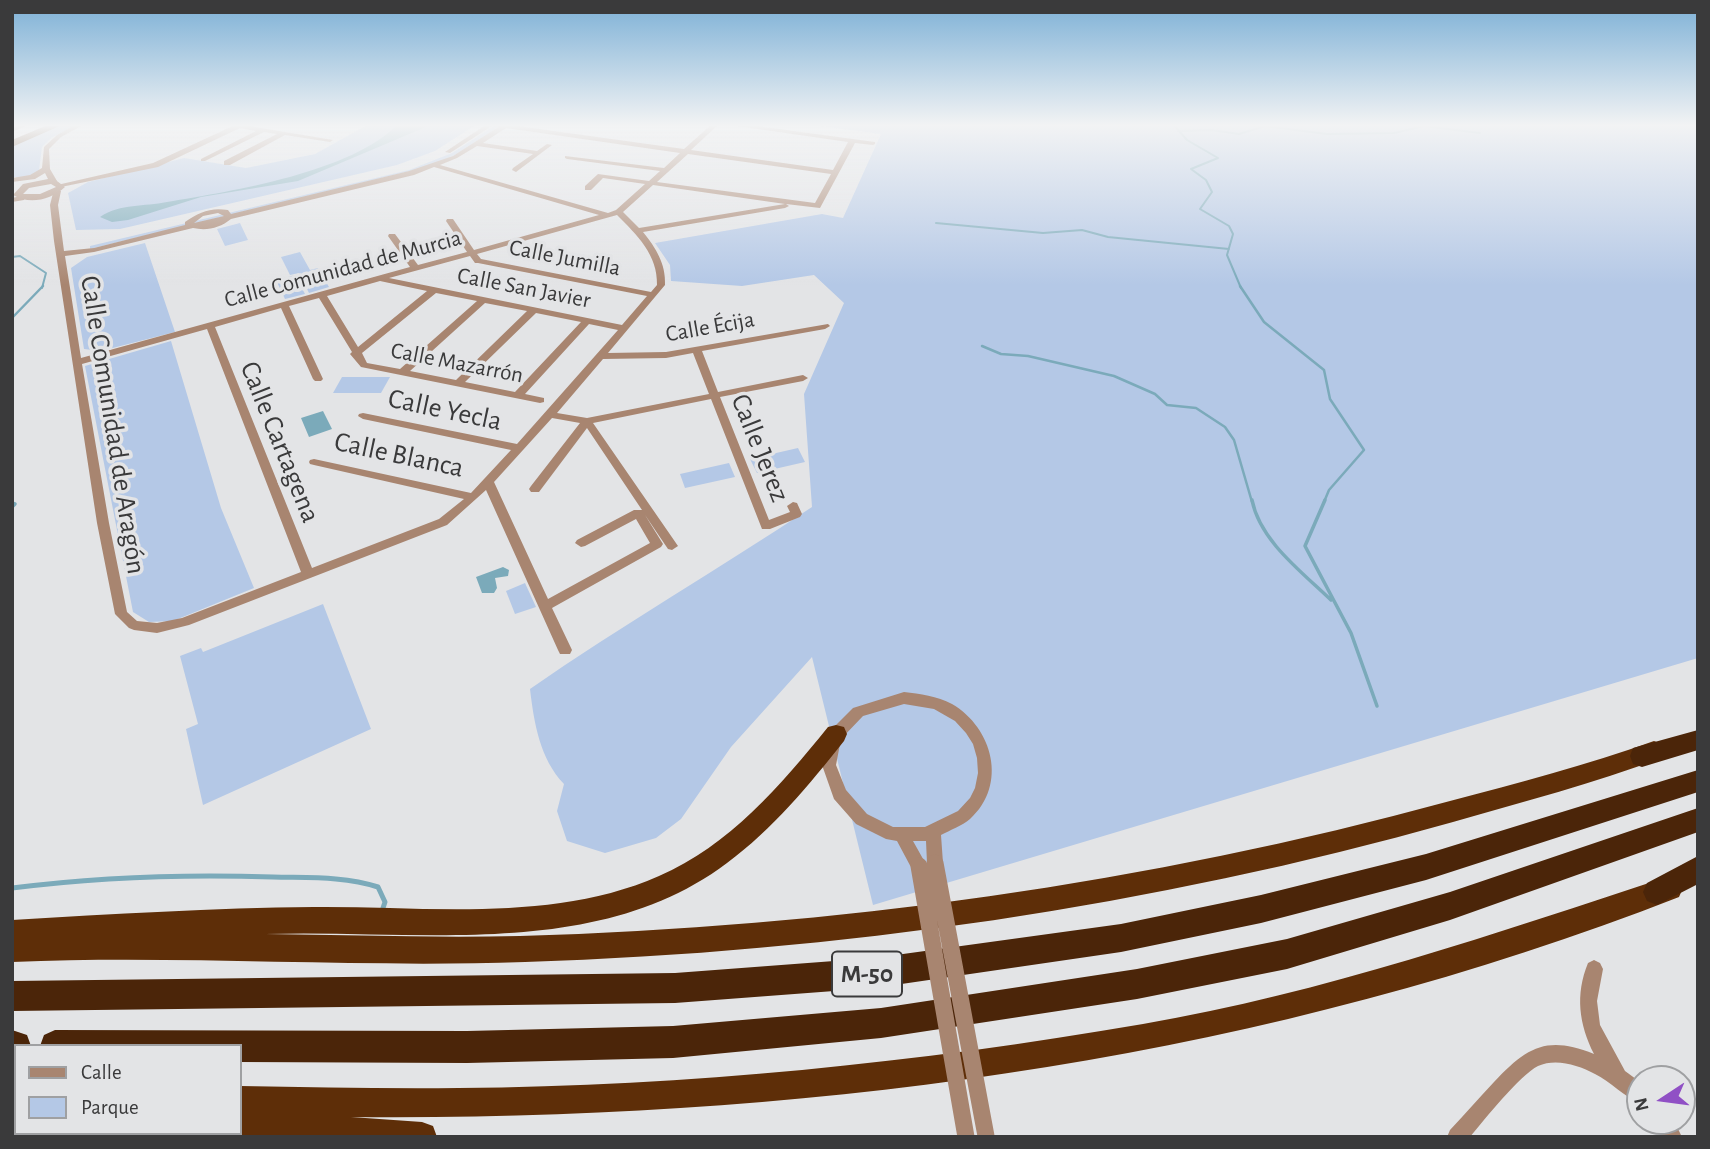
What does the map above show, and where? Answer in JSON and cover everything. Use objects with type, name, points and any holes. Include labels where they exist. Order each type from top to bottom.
[{"type":"highway","points":[[12,933],[258,920],[534,917],[604,907],[668,885],[745,836],[790,792],[836,734]]},
{"type":"highway","points":[[12,949],[237,945],[491,950],[685,940],[873,925],[1107,892],[1239,866],[1397,828],[1698,737]]},
{"type":"highway","name":"M-50","points":[[12,996],[649,988],[874,973],[1121,938],[1261,909],[1426,867],[1698,781]]},
{"type":"highway","name":"M-50","points":[[242,1046],[467,1047],[673,1042],[881,1023],[1137,984],[1286,954],[1450,906],[1698,820]]},
{"type":"highway","points":[[1657,892],[1698,869]]},
{"type":"highway","points":[[242,1101],[461,1103],[659,1095],[871,1077],[1144,1038],[1305,1003],[1444,964],[1698,879]]},
{"type":"highway","points":[[242,1124],[422,1137]]},
{"type":"street","points":[[17,195],[38,183],[41,178]]},
{"type":"street","points":[[52,178],[57,186]]},
{"type":"street","points":[[17,195],[13,181],[57,186],[96,178]]},
{"type":"street","points":[[190,224],[210,227],[227,215],[372,178]]},
{"type":"street","points":[[61,254],[190,224],[210,212],[227,215],[387,178]]},
{"type":"street","points":[[308,574],[443,522],[473,497],[550,415],[661,285],[663,273],[637,231],[613,214],[480,178]]},
{"type":"street","points":[[589,188],[599,178]]},
{"type":"street","points":[[613,178],[817,206],[832,178]]},
{"type":"street","points":[[613,214],[658,178]]},
{"type":"street","points":[[42,196],[57,186]]},
{"type":"street","name":"Calle Comunidad de Aragón","points":[[57,186],[54,205],[58,241],[103,523],[121,614],[134,625],[157,628],[184,622],[308,574]]},
{"type":"street","points":[[17,195],[42,196],[54,205]]},
{"type":"street","points":[[637,231],[798,204]]},
{"type":"street","name":"Calle Comunidad de Murcia","points":[[78,362],[613,214]]},
{"type":"street","points":[[450,221],[473,253]]},
{"type":"street","points":[[392,236],[416,269]]},
{"type":"street","points":[[58,241],[72,246],[94,247]]},
{"type":"street","points":[[63,270],[75,257],[94,247]]},
{"type":"street","name":"Calle Jumilla","points":[[473,253],[478,261],[654,295]]},
{"type":"street","name":"Calle San Javier","points":[[402,272],[417,286]]},
{"type":"street","name":"Calle San Javier","points":[[379,279],[624,328]]},
{"type":"street","points":[[355,354],[434,290]]},
{"type":"street","name":"Calle Mazarrón","points":[[322,295],[363,365],[540,400]]},
{"type":"street","points":[[403,372],[482,300]]},
{"type":"street","points":[[284,305],[318,379]]},
{"type":"street","points":[[459,383],[534,310]]},
{"type":"street","points":[[517,395],[587,321]]},
{"type":"street","name":"Calle Cartagena","points":[[210,326],[308,574]]},
{"type":"street","name":"Calle Écija","points":[[601,356],[666,355],[825,326]]},
{"type":"street","name":"Calle Jerez","points":[[696,349],[766,526],[796,514],[793,506]]},
{"type":"street","points":[[550,415],[587,421],[803,378]]},
{"type":"street","name":"Calle Yecla","points":[[363,416],[519,448]]},
{"type":"street","points":[[535,489],[587,421]]},
{"type":"street","points":[[587,421],[672,546]]},
{"type":"street","name":"Calle Blanca","points":[[314,462],[473,497]]},
{"type":"street","points":[[488,481],[565,650]]},
{"type":"street","points":[[545,606],[657,544],[638,513],[581,543]]},
{"type":"street","points":[[894,699],[925,700],[945,707],[962,719],[976,734],[984,752],[987,771],[982,791],[971,809],[954,823],[933,832],[901,834],[875,827],[853,814],[837,795],[829,774],[829,752],[836,734],[848,719],[864,708],[894,699]]},
{"type":"street","points":[[933,832],[927,865],[966,1137]]},
{"type":"street","points":[[901,834],[927,865],[986,1136]]},
{"type":"street","points":[[1594,969],[1586,997],[1588,1020],[1617,1076]]},
{"type":"street","points":[[1457,1137],[1531,1059],[1558,1053],[1587,1060],[1626,1083]]},
{"type":"green space","points":[[106,178],[342,178],[120,229],[76,230],[68,193],[88,182]]},
{"type":"green space","points":[[377,178],[383,178],[90,249],[90,246]]},
{"type":"green space","points":[[861,178],[1698,178],[1698,658],[873,905],[812,657],[731,747],[681,819],[656,838],[605,853],[567,841],[557,811],[564,784],[544,752],[536,727],[530,689],[812,507],[804,394],[844,303],[814,275],[742,286],[671,281],[670,265],[655,243],[822,214],[843,218]]},
{"type":"green space","points":[[240,223],[248,240],[225,246],[217,229]]},
{"type":"green space","points":[[145,243],[175,332],[101,351],[84,349],[71,268],[87,257]]},
{"type":"green space","points":[[300,252],[310,270],[318,268],[329,287],[309,293],[299,273],[290,275],[281,257]]},
{"type":"green space","points":[[295,275],[305,294],[285,299],[276,280]]},
{"type":"green space","points":[[171,341],[221,508],[254,588],[173,621],[149,622],[133,612],[85,366]]},
{"type":"green space","points":[[342,377],[390,377],[381,393],[333,393]]},
{"type":"green space","points":[[798,448],[805,462],[757,473],[750,459]]},
{"type":"green space","points":[[729,463],[735,477],[685,488],[680,474]]},
{"type":"green space","points":[[525,583],[536,607],[515,614],[506,591]]},
{"type":"green space","points":[[323,604],[371,729],[203,805],[186,729],[198,724],[180,656],[201,648],[203,652]]},
{"type":"shaded area","points":[[287,178],[306,178],[201,197],[128,220],[112,222],[100,217],[124,207],[158,204]]},
{"type":"shaded area","points":[[323,411],[332,429],[309,437],[301,418]]},
{"type":"shaded area","points":[[503,567],[509,570],[508,576],[495,578],[497,588],[494,593],[482,593],[476,577]]},
{"type":"waterway","points":[[1203,178],[1212,192],[1200,209],[1229,226],[1233,234],[1229,249]]},
{"type":"waterway","points":[[936,223],[1043,233],[1082,230],[1108,237],[1229,249]]},
{"type":"waterway","points":[[1229,249],[1227,255],[1240,287]]},
{"type":"waterway","points":[[12,257],[20,256],[46,273],[42,287]]},
{"type":"waterway","points":[[12,318],[42,287]]},
{"type":"waterway","points":[[1240,287],[1264,322],[1324,370],[1330,399],[1364,450],[1329,490],[1324,502]]},
{"type":"waterway","points":[[982,346],[1001,354],[1028,356],[1114,376],[1155,394],[1167,405],[1196,408],[1225,427],[1234,440],[1252,502]]},
{"type":"waterway","points":[[1252,500],[1257,515],[1273,542],[1295,567],[1331,600]]},
{"type":"waterway","points":[[1325,500],[1305,546],[1351,633],[1377,706]]},
{"type":"waterway","points":[[12,503],[15,504],[12,507]]},
{"type":"waterway","points":[[12,888],[142,877],[326,878],[378,887],[385,902],[383,908]]}]
